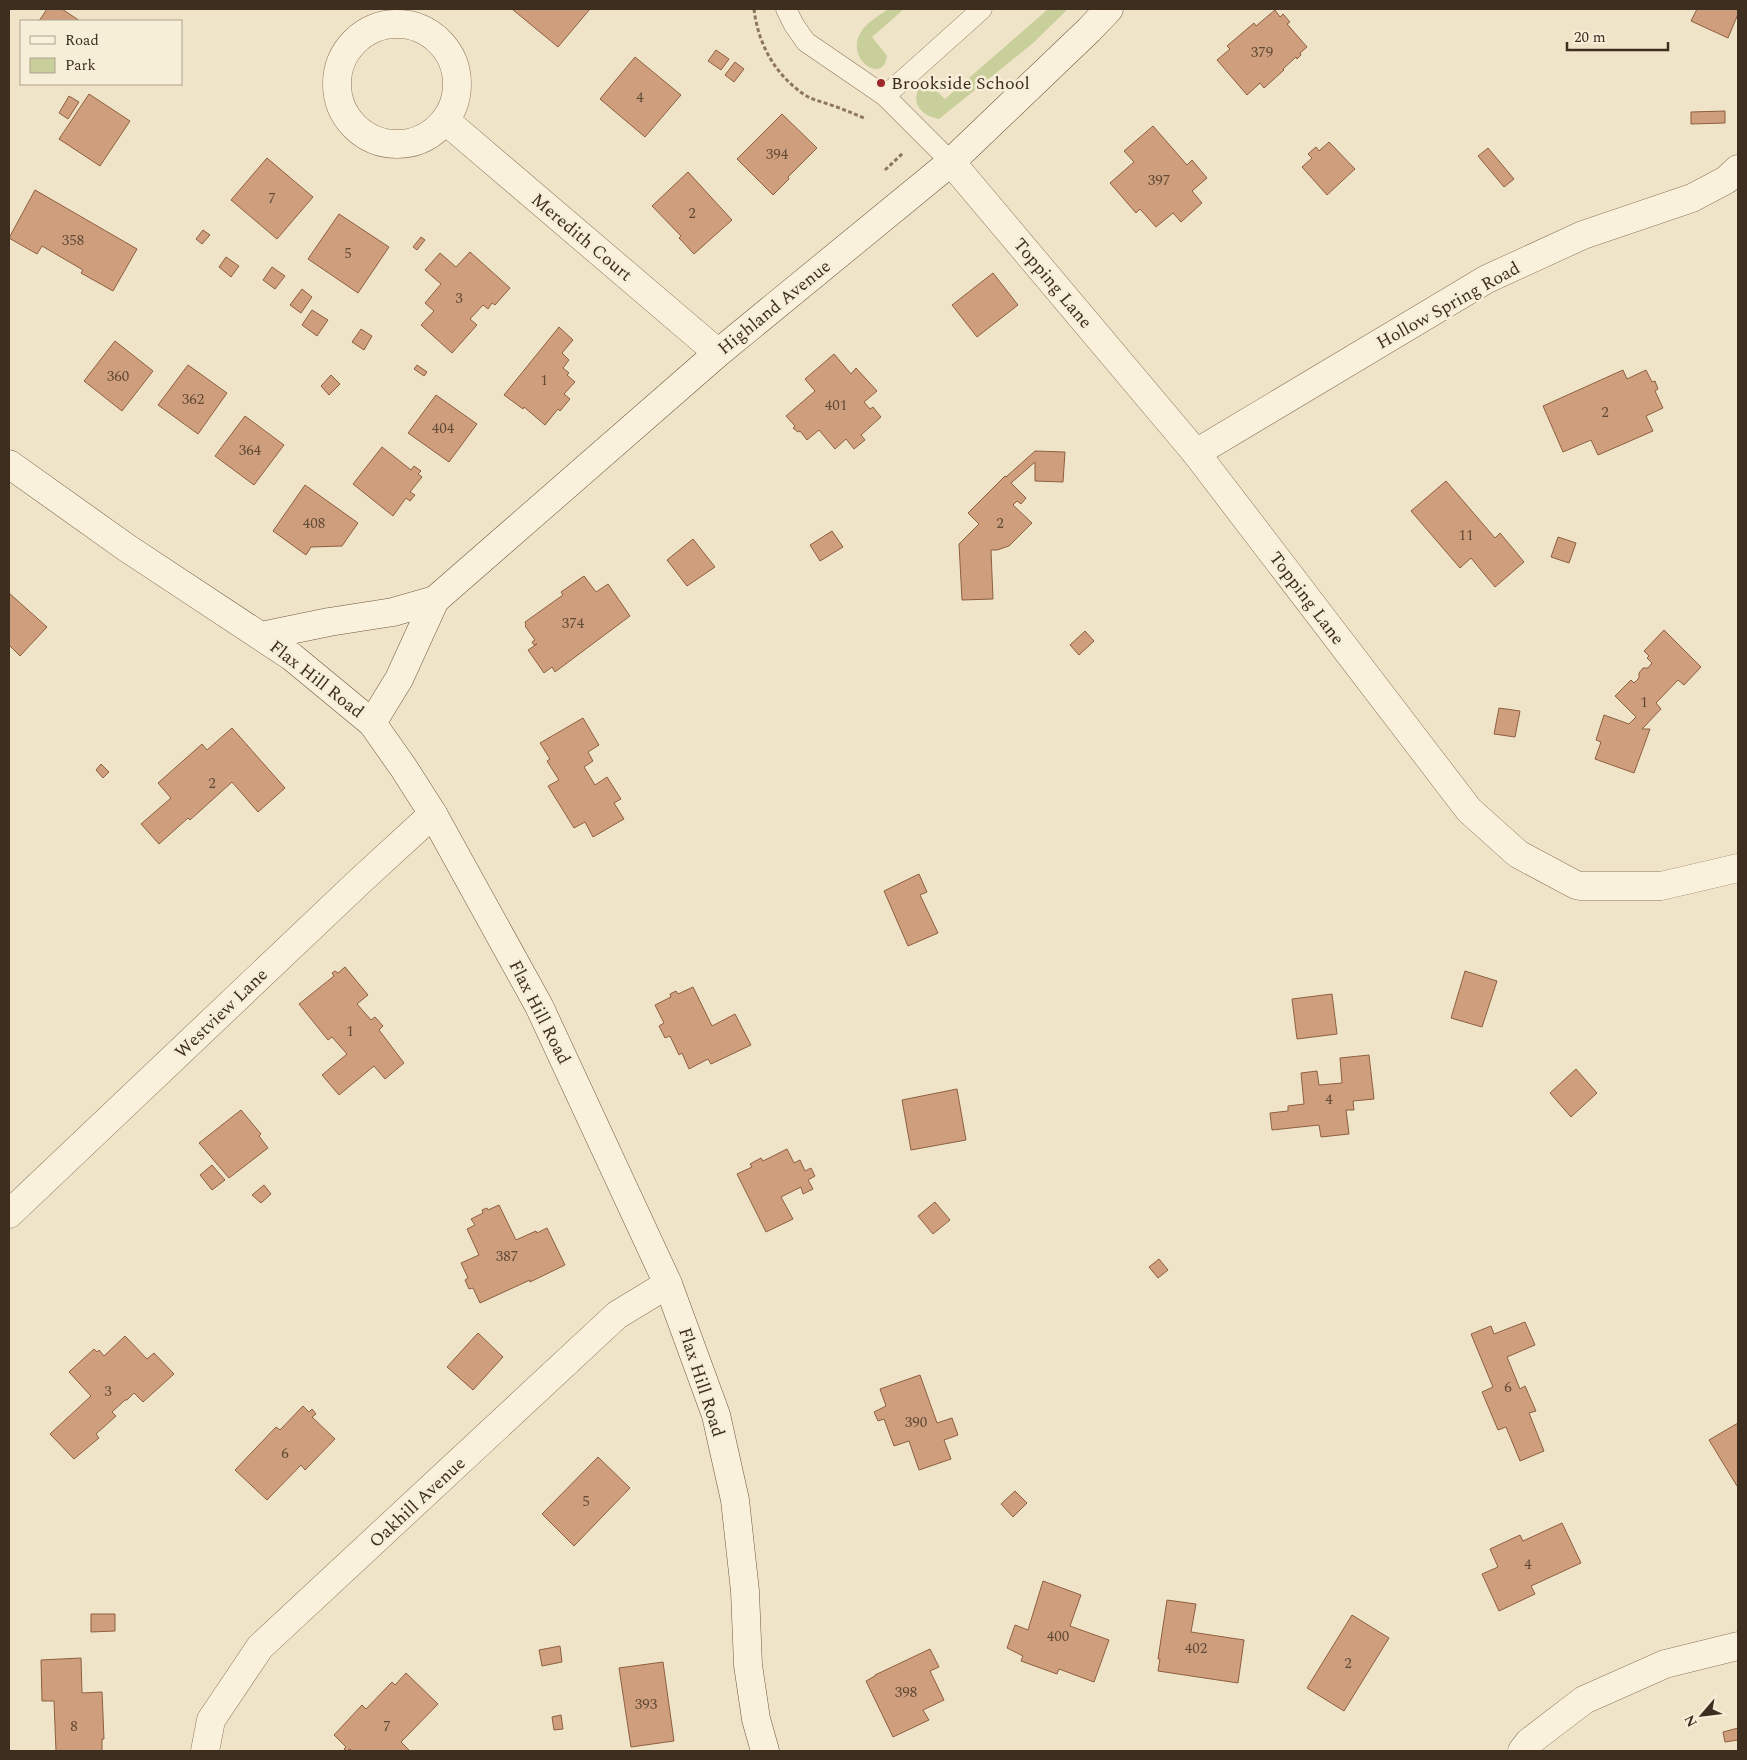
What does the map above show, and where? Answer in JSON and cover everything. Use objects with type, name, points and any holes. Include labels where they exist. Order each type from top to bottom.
[{"type":"street","name":"Highland Avenue","points":[[372,723],[399,679],[435,600],[718,353],[951,162],[1109,9]]},
{"type":"street","points":[[406,23],[426,29],[443,42],[454,61],[458,81],[456,102],[446,121],[430,135],[410,143],[389,144],[369,138],[352,125],[341,107],[337,86],[340,65],[349,46],[365,32],[384,24],[406,23]]},
{"type":"street","name":"Meredith Court","points":[[446,121],[718,353]]},
{"type":"street","name":"Topping Lane","points":[[951,162],[1196,453],[1469,810],[1518,854],[1580,886],[1661,886],[1738,868]]},
{"type":"street","name":"Hollow Spring Road","points":[[1196,453],[1488,278],[1583,236],[1692,198],[1726,180],[1738,168]]},
{"type":"street","name":"Flax Hill Road","points":[[9,464],[127,548],[292,657],[372,723],[433,814],[540,1006],[668,1284],[716,1415],[735,1500],[745,1591],[748,1664],[756,1719],[765,1751]]},
{"type":"street","name":"Highland Avenue","points":[[261,636],[329,622],[394,612],[435,600]]},
{"type":"street","name":"Westview Lane","points":[[9,1214],[433,814]]},
{"type":"street","name":"Oakhill Avenue","points":[[205,1751],[210,1720],[260,1647],[617,1315],[668,1284]]},
{"type":"street","points":[[1522,1751],[1529,1742],[1584,1700],[1665,1664],[1738,1646]]},
{"type":"lane","points":[[786,9],[806,42],[884,96],[951,162]]},
{"type":"lane","points":[[884,96],[982,9]]},
{"type":"path","points":[[754,9],[762,43],[774,65],[786,78],[803,94],[867,119]]},
{"type":"green space","points":[[888,9],[904,9],[872,37],[887,56],[884,65],[879,69],[873,68],[866,65],[861,59],[857,51],[857,42],[866,26]]},
{"type":"green space","points":[[1048,9],[1068,9],[1032,44],[939,119],[922,111],[916,97],[921,85],[931,86],[945,99]]},
{"type":"building","points":[[47,9],[62,9],[78,20],[40,20]]},
{"type":"building","points":[[512,9],[590,9],[558,47]]},
{"type":"building","points":[[1697,9],[1738,9],[1738,14],[1728,38],[1691,21]]},
{"type":"building","points":[[1275,10],[1280,17],[1283,14],[1290,22],[1287,24],[1307,47],[1300,53],[1301,55],[1297,59],[1296,57],[1264,88],[1260,83],[1247,95],[1217,60],[1230,49],[1227,46],[1254,23],[1256,26]]},
{"type":"building","points":[[716,50],[729,59],[721,70],[708,61]]},
{"type":"building","points":[[635,57],[681,95],[645,137],[600,99]]},
{"type":"building","points":[[735,62],[744,69],[734,82],[725,75]]},
{"type":"building","points":[[89,94],[130,121],[100,166],[59,139]]},
{"type":"building","points":[[69,96],[79,102],[68,119],[59,113]]},
{"type":"building","points":[[1725,111],[1725,123],[1691,124],[1691,112]]},
{"type":"building","points":[[782,114],[817,148],[773,195],[737,159]]},
{"type":"building","points":[[1153,126],[1187,165],[1192,160],[1207,178],[1192,191],[1202,203],[1181,222],[1173,213],[1156,227],[1140,209],[1136,213],[1110,183],[1134,162],[1124,151]]},
{"type":"building","points":[[1329,142],[1355,169],[1327,195],[1302,167],[1312,158],[1308,154],[1316,147],[1319,151]]},
{"type":"building","points":[[1488,148],[1514,179],[1504,187],[1478,156]]},
{"type":"building","points":[[267,158],[313,197],[277,239],[231,200]]},
{"type":"building","points":[[688,172],[732,220],[694,254],[679,238],[681,236],[652,206]]},
{"type":"building","points":[[35,190],[137,249],[113,291],[81,273],[83,270],[42,246],[37,254],[9,238]]},
{"type":"building","points":[[339,214],[389,247],[358,293],[308,259]]},
{"type":"building","points":[[203,230],[210,235],[202,244],[196,239]]},
{"type":"building","points":[[421,237],[425,240],[417,250],[413,247]]},
{"type":"building","points":[[470,252],[510,288],[495,305],[492,303],[488,309],[483,305],[470,319],[477,325],[452,353],[421,325],[434,311],[425,303],[441,284],[425,270],[440,253],[456,267]]},
{"type":"building","points":[[226,257],[239,266],[231,277],[219,267]]},
{"type":"building","points":[[272,267],[285,276],[275,289],[263,280]]},
{"type":"building","points":[[993,273],[1018,305],[977,337],[952,305]]},
{"type":"building","points":[[302,289],[312,297],[301,313],[290,305]]},
{"type":"building","points":[[312,310],[328,320],[317,336],[302,325]]},
{"type":"building","points":[[559,327],[573,340],[562,353],[569,360],[563,368],[569,373],[567,375],[575,382],[564,394],[570,399],[560,411],[558,409],[545,425],[524,407],[523,409],[504,395]]},
{"type":"building","points":[[361,329],[372,336],[364,350],[352,342]]},
{"type":"building","points":[[115,341],[153,371],[122,411],[84,381]]},
{"type":"building","points":[[834,354],[851,374],[856,368],[877,391],[864,402],[870,409],[873,407],[881,417],[861,435],[865,440],[854,449],[846,439],[835,449],[819,430],[807,440],[800,431],[798,432],[793,428],[795,426],[786,416],[815,391],[805,379]]},
{"type":"building","points":[[188,365],[227,393],[198,434],[158,405]]},
{"type":"building","points":[[417,365],[427,372],[424,376],[414,369]]},
{"type":"building","points":[[1623,370],[1627,379],[1646,370],[1652,382],[1655,381],[1658,389],[1655,391],[1663,408],[1646,416],[1653,431],[1598,455],[1591,440],[1563,452],[1543,406]]},
{"type":"building","points":[[331,375],[340,384],[329,395],[321,386]]},
{"type":"building","points":[[436,395],[477,424],[449,462],[408,433]]},
{"type":"building","points":[[245,416],[284,445],[254,485],[215,456]]},
{"type":"building","points":[[382,447],[411,470],[414,466],[421,471],[418,474],[422,477],[410,492],[415,495],[410,501],[406,498],[393,516],[353,484]]},
{"type":"building","points":[[1035,451],[1065,452],[1063,482],[1035,481],[1035,462],[1011,483],[1026,498],[1021,504],[1017,501],[1013,505],[1032,523],[1009,546],[991,550],[993,599],[962,600],[959,544],[979,524],[968,513],[1005,476]]},
{"type":"building","points":[[1446,481],[1495,538],[1500,533],[1524,562],[1495,587],[1471,558],[1460,568],[1411,511]]},
{"type":"building","points":[[305,485],[358,523],[342,546],[311,547],[306,555],[273,531]]},
{"type":"building","points":[[832,531],[843,547],[820,561],[810,545]]},
{"type":"building","points":[[1558,537],[1576,543],[1569,563],[1551,557]]},
{"type":"building","points":[[693,539],[715,567],[687,586],[667,560]]},
{"type":"building","points":[[584,576],[596,592],[608,584],[630,616],[555,672],[552,667],[544,673],[528,650],[537,644],[534,645],[532,642],[535,640],[525,626],[525,622],[563,595],[561,592]]},
{"type":"building","points":[[9,593],[47,627],[20,656],[9,645]]},
{"type":"building","points":[[1664,630],[1701,667],[1684,685],[1678,680],[1656,703],[1661,709],[1642,729],[1650,729],[1634,773],[1595,759],[1601,742],[1596,740],[1604,715],[1629,724],[1636,717],[1615,696],[1631,680],[1634,683],[1639,678],[1639,673],[1643,668],[1648,668],[1652,663],[1644,651]]},
{"type":"building","points":[[1085,631],[1094,641],[1079,655],[1070,645]]},
{"type":"building","points":[[1499,708],[1520,711],[1515,737],[1494,734]]},
{"type":"building","points":[[583,718],[599,745],[588,752],[593,761],[584,767],[595,785],[607,777],[621,799],[614,803],[624,819],[593,837],[585,822],[574,828],[548,786],[559,780],[547,761],[550,759],[540,743]]},
{"type":"building","points":[[232,728],[285,788],[258,812],[232,782],[190,820],[188,818],[159,844],[141,824],[171,798],[158,783],[202,744],[207,750]]},
{"type":"building","points":[[101,764],[109,772],[103,778],[96,770]]},
{"type":"building","points":[[919,874],[927,892],[920,895],[938,933],[908,946],[884,891]]},
{"type":"building","points":[[345,967],[368,995],[357,1004],[371,1020],[375,1017],[383,1026],[379,1030],[404,1063],[385,1079],[374,1066],[339,1095],[322,1075],[347,1054],[332,1037],[328,1040],[299,1004],[334,976],[332,973],[335,971],[338,973]]},
{"type":"building","points":[[1465,971],[1497,981],[1482,1027],[1451,1018]]},
{"type":"building","points":[[693,987],[712,1026],[735,1014],[751,1045],[711,1064],[708,1059],[689,1069],[682,1053],[679,1055],[670,1036],[665,1038],[659,1026],[664,1023],[655,1005],[671,997],[670,994],[676,991],[678,994]]},
{"type":"building","points":[[1332,994],[1337,1034],[1297,1039],[1292,999]]},
{"type":"building","points":[[1369,1055],[1374,1099],[1353,1101],[1354,1110],[1346,1110],[1349,1134],[1321,1137],[1319,1125],[1272,1130],[1270,1113],[1288,1111],[1288,1106],[1304,1104],[1301,1073],[1317,1071],[1319,1085],[1342,1083],[1340,1058]]},
{"type":"building","points":[[1576,1069],[1597,1093],[1571,1117],[1550,1093]]},
{"type":"building","points":[[957,1089],[966,1140],[911,1150],[902,1100]]},
{"type":"building","points":[[241,1110],[261,1134],[259,1136],[268,1148],[229,1178],[199,1143]]},
{"type":"building","points":[[787,1149],[794,1163],[800,1160],[805,1171],[811,1168],[815,1176],[808,1180],[813,1189],[803,1194],[801,1187],[781,1197],[793,1219],[766,1232],[737,1174],[752,1167],[750,1164],[761,1158],[763,1161]]},
{"type":"building","points":[[212,1165],[225,1180],[212,1190],[200,1175]]},
{"type":"building","points":[[264,1185],[271,1194],[261,1203],[252,1195]]},
{"type":"building","points":[[935,1202],[950,1220],[933,1234],[918,1216]]},
{"type":"building","points":[[499,1205],[516,1240],[547,1228],[565,1265],[480,1303],[473,1288],[469,1289],[465,1280],[468,1278],[461,1263],[479,1255],[467,1229],[475,1225],[471,1219],[483,1213],[482,1210],[487,1208],[488,1210]]},
{"type":"building","points":[[1159,1259],[1168,1270],[1158,1278],[1149,1267]]},
{"type":"building","points":[[1525,1322],[1535,1345],[1507,1357],[1520,1389],[1525,1386],[1536,1411],[1529,1413],[1544,1451],[1520,1461],[1506,1427],[1498,1430],[1482,1392],[1493,1387],[1471,1334],[1491,1326],[1494,1334]]},
{"type":"building","points":[[478,1333],[503,1357],[473,1390],[447,1367]]},
{"type":"building","points":[[125,1336],[147,1359],[154,1353],[174,1374],[143,1402],[134,1393],[125,1400],[112,1412],[116,1416],[96,1434],[99,1438],[74,1459],[50,1434],[91,1396],[69,1372],[94,1349],[97,1352],[99,1350],[104,1356]]},
{"type":"building","points":[[920,1375],[937,1423],[952,1418],[958,1435],[944,1440],[951,1459],[919,1470],[909,1441],[894,1446],[884,1419],[878,1421],[874,1412],[886,1406],[880,1389]]},
{"type":"building","points":[[303,1406],[309,1412],[312,1409],[316,1414],[312,1417],[335,1439],[305,1470],[301,1465],[267,1500],[235,1470],[276,1427],[280,1430]]},
{"type":"building","points":[[1738,1423],[1738,1485],[1737,1486],[1709,1440]]},
{"type":"building","points":[[598,1457],[630,1488],[574,1546],[542,1514]]},
{"type":"building","points":[[1015,1491],[1027,1503],[1013,1517],[1001,1504]]},
{"type":"building","points":[[1562,1523],[1581,1563],[1531,1586],[1535,1594],[1499,1611],[1482,1574],[1498,1567],[1490,1549],[1520,1535],[1523,1541]]},
{"type":"building","points":[[1043,1581],[1081,1595],[1070,1626],[1109,1640],[1094,1682],[1059,1669],[1057,1674],[1021,1661],[1023,1656],[1007,1648],[1015,1625],[1028,1630]]},
{"type":"building","points":[[1167,1600],[1196,1604],[1191,1632],[1244,1640],[1238,1683],[1158,1671],[1160,1659],[1158,1659]]},
{"type":"building","points":[[91,1614],[115,1614],[115,1631],[91,1632]]},
{"type":"building","points":[[1352,1615],[1389,1638],[1344,1711],[1307,1688]]},
{"type":"building","points":[[560,1646],[562,1662],[542,1666],[539,1650]]},
{"type":"building","points":[[930,1649],[939,1667],[930,1671],[944,1700],[923,1710],[929,1720],[893,1737],[866,1681]]},
{"type":"building","points":[[81,1658],[82,1693],[102,1692],[104,1739],[102,1739],[102,1751],[56,1751],[54,1701],[42,1701],[41,1660]]},
{"type":"building","points":[[663,1662],[674,1741],[631,1747],[619,1668]]},
{"type":"building","points":[[406,1673],[438,1704],[401,1742],[410,1751],[352,1751],[350,1749],[347,1751],[344,1749],[346,1747],[334,1735],[362,1705],[366,1709],[392,1682],[395,1685]]},
{"type":"building","points":[[561,1715],[563,1729],[554,1730],[552,1717]]},
{"type":"building","points":[[1738,1728],[1738,1740],[1725,1742],[1723,1732]]},
{"type":"place","name":"Brookside School","points":[[881,83]]}]
